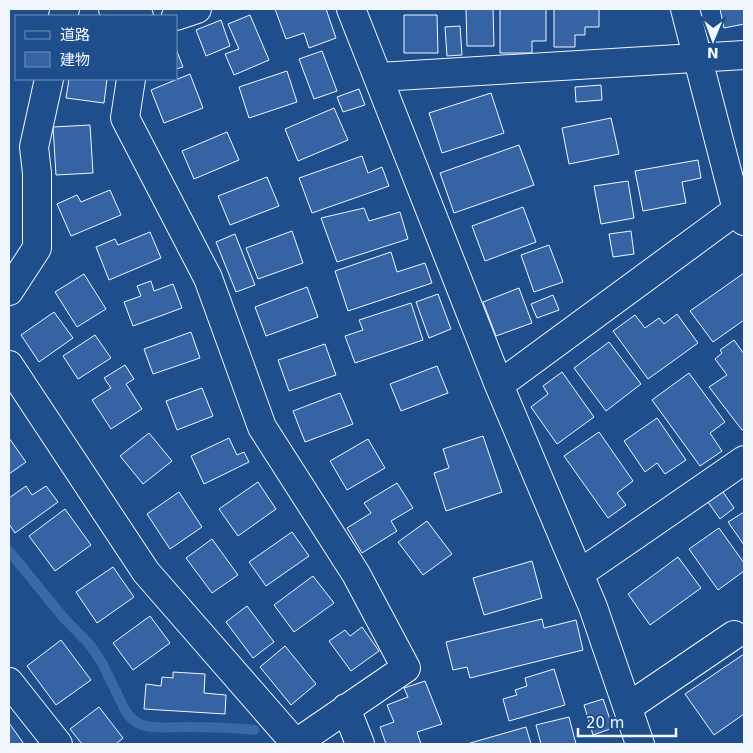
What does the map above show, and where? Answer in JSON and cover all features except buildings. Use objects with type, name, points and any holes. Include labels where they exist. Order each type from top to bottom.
[{"type":"street","points":[[113,9],[135,15]]},
{"type":"street","points":[[178,15],[197,9]]},
{"type":"street","points":[[351,9],[499,385],[593,607],[640,744]]},
{"type":"street","points":[[499,385],[741,216],[685,9]]},
{"type":"street","points":[[379,77],[744,54]]},
{"type":"street","points":[[9,291],[37,248],[37,173],[34,147],[49,80]]},
{"type":"street","points":[[9,365],[146,572],[296,744],[406,668],[356,574],[262,427],[208,278],[125,118],[130,80]]},
{"type":"street","points":[[579,574],[744,460]]},
{"type":"street","points":[[628,707],[734,635]]},
{"type":"street","points":[[9,682],[58,744]]},
{"type":"street","points":[[346,708],[360,744]]},
{"type":"waterway","points":[[9,551],[63,617],[90,645],[102,663],[125,710],[134,721],[142,725],[163,728],[219,727],[254,730]]}]
